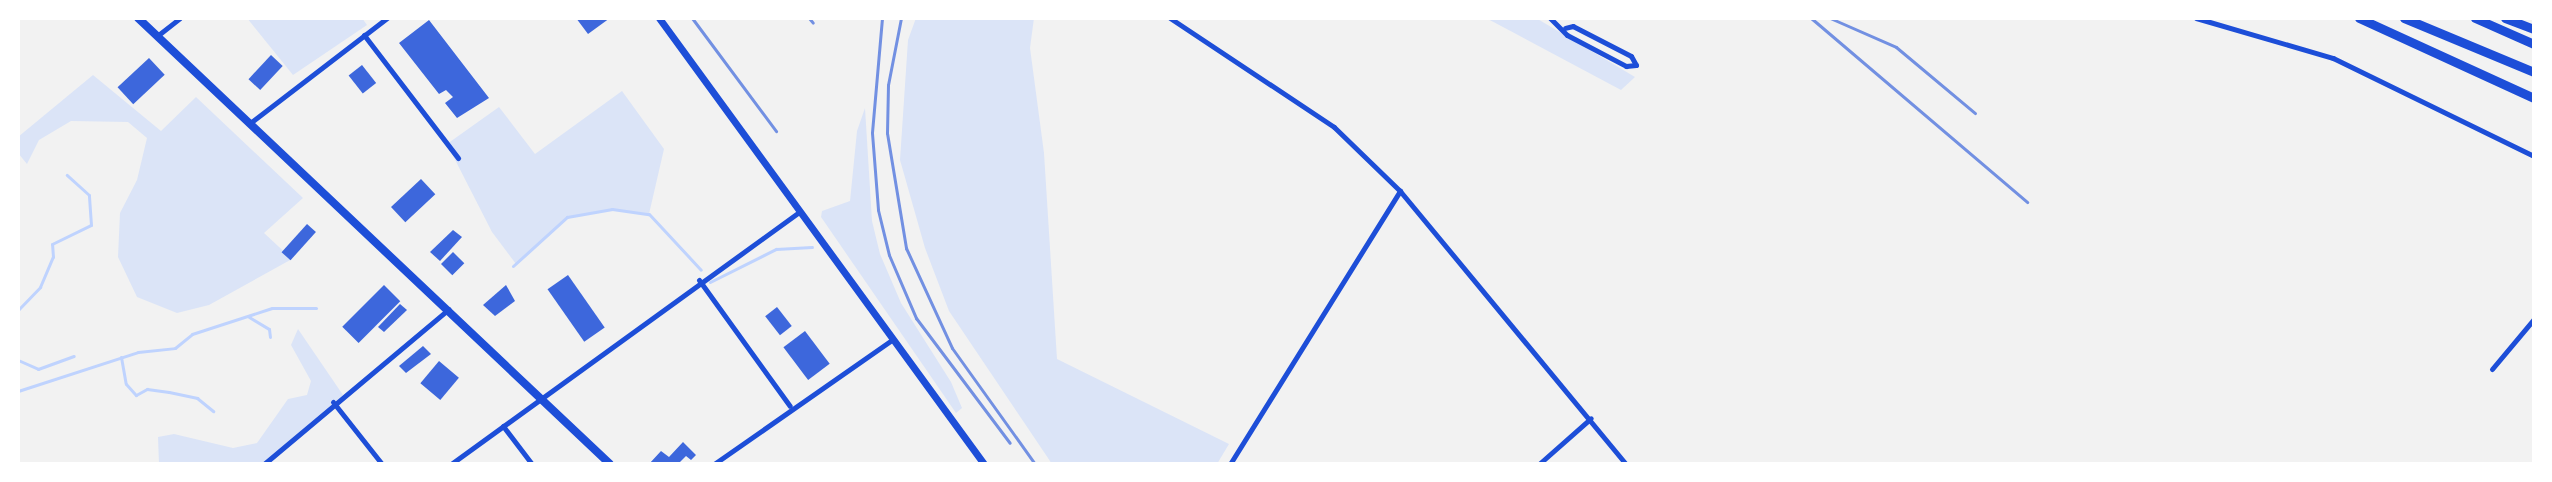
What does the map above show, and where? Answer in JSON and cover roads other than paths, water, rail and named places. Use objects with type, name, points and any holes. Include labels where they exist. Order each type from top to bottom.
[{"type":"highway","points":[[2359,18],[2534,98]]},
{"type":"highway","points":[[2404,18],[2534,72]]},
{"type":"highway","points":[[2475,18],[2534,44]]},
{"type":"highway","points":[[2505,18],[2534,29]]},
{"type":"main road","points":[[138,18],[450,308],[610,464]]},
{"type":"street","points":[[157,36],[180,18]]},
{"type":"street","points":[[250,123],[387,18]]},
{"type":"street","points":[[659,18],[984,464]]},
{"type":"street","points":[[1170,18],[1334,127],[1400,191],[1591,418],[1626,464]]},
{"type":"street","points":[[1550,18],[1565,28],[1567,35],[1626,66],[1636,64],[1622,51],[1573,26],[1565,28]]},
{"type":"street","points":[[2196,18],[2333,58],[2534,156]]},
{"type":"street","points":[[364,35],[458,158]]},
{"type":"street","points":[[1230,464],[1400,191]]},
{"type":"street","points":[[451,464],[699,280],[800,211]]},
{"type":"street","points":[[699,280],[790,406]]},
{"type":"street","points":[[264,464],[333,402],[450,308]]},
{"type":"street","points":[[2492,369],[2534,319]]},
{"type":"street","points":[[714,464],[790,406],[893,339]]},
{"type":"street","points":[[333,402],[382,464]]},
{"type":"street","points":[[1539,464],[1591,418]]},
{"type":"street","points":[[503,426],[532,464]]},
{"type":"waterway","points":[[18,310],[40,287],[53,257],[52,244],[91,225],[89,195],[67,175]]},
{"type":"waterway","points":[[513,266],[567,217],[612,209],[649,214],[701,270]]},
{"type":"waterway","points":[[710,282],[776,249],[812,247]]},
{"type":"waterway","points":[[18,391],[138,352],[175,348],[192,334],[272,308],[316,308]]},
{"type":"waterway","points":[[249,317],[269,329],[270,337]]},
{"type":"waterway","points":[[18,360],[38,369],[74,356]]},
{"type":"waterway","points":[[121,357],[126,384],[136,395],[147,389],[169,392],[197,398],[213,411]]},
{"type":"railway","points":[[692,18],[776,131]]},
{"type":"railway","points":[[809,18],[813,23]]},
{"type":"railway","points":[[882,18],[872,133],[878,210],[889,255],[916,318],[1010,443]]},
{"type":"railway","points":[[901,18],[888,85],[887,133],[906,248],[952,348],[1035,464]]},
{"type":"railway","points":[[1811,18],[2027,202]]},
{"type":"railway","points":[[1830,18],[1896,47],[1975,113]]}]
